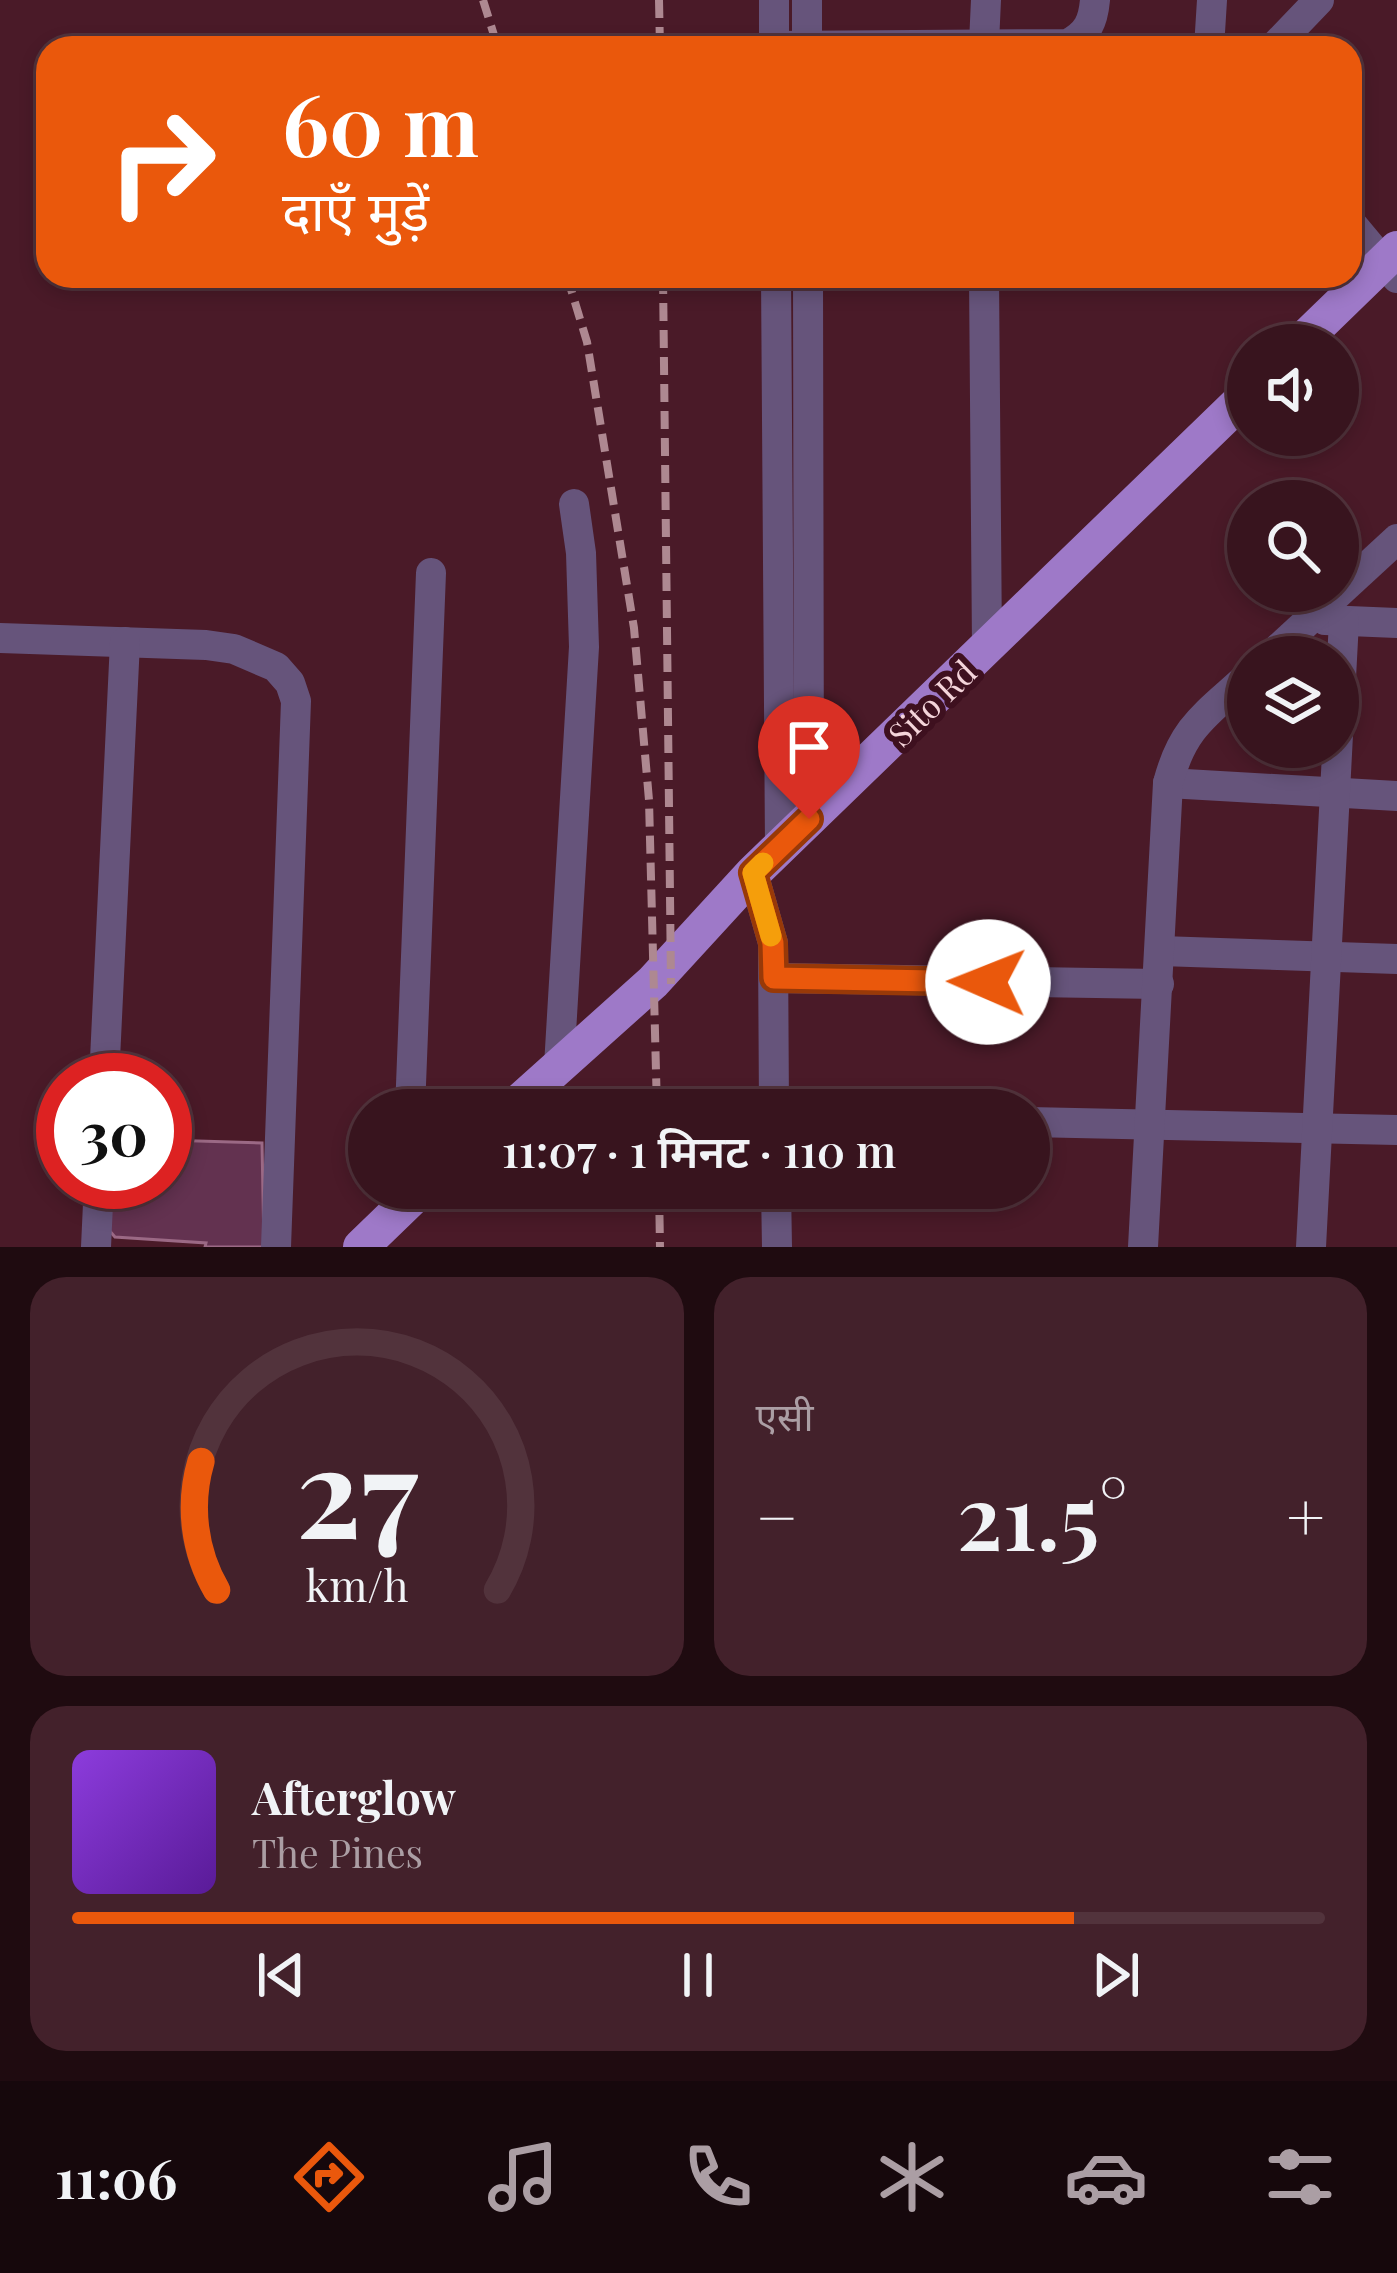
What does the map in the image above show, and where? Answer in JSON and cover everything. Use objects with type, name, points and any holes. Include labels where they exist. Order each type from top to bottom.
[{"type":"main road","points":[[1322,324],[1392,263]]},
{"type":"main road","name":"Sito Rd","points":[[533,1089],[653,982],[766,860],[1227,414]]},
{"type":"main road","points":[[361,1247],[404,1209]]},
{"type":"street","points":[[774,0],[774,36]]},
{"type":"street","points":[[807,0],[807,36]]},
{"type":"street","points":[[984,36],[986,0]]},
{"type":"street","points":[[1083,36],[1095,0]]},
{"type":"street","points":[[1210,36],[1212,0]]},
{"type":"street","points":[[1284,36],[1319,0]]},
{"type":"street","points":[[1362,234],[1392,263]]},
{"type":"street","points":[[777,288],[793,432],[809,819]]},
{"type":"street","points":[[774,1089],[773,943],[766,860],[807,288]]},
{"type":"street","points":[[984,288],[987,648]]},
{"type":"street","points":[[559,1066],[584,647],[574,504]]},
{"type":"street","points":[[1292,636],[1397,539]]},
{"type":"street","points":[[411,1089],[431,573]]},
{"type":"street","points":[[1311,619],[1397,623]]},
{"type":"street","points":[[1311,1247],[1344,621]]},
{"type":"street","points":[[0,638],[206,645],[260,657],[290,683],[296,701],[276,1247]]},
{"type":"street","points":[[105,1053],[125,643]]},
{"type":"street","points":[[1143,1247],[1168,783],[1177,750],[1190,729],[1227,695]]},
{"type":"street","points":[[1168,783],[1397,796]]},
{"type":"street","points":[[1161,952],[1397,959]]},
{"type":"street","points":[[774,978],[1160,984]]},
{"type":"street","points":[[1050,1122],[1397,1130]]},
{"type":"street","points":[[96,1247],[98,1209]]},
{"type":"street","points":[[776,1209],[777,1247]]},
{"type":"building","points":[[192,1141],[262,1143],[264,1247],[205,1247],[206,1243],[115,1237],[101,1221],[101,1209],[192,1209]]},
{"type":"railway","points":[[483,0],[494,36]]},
{"type":"railway","points":[[659,0],[660,36]]},
{"type":"railway","points":[[571,288],[587,342],[634,628],[649,800],[656,1089]]},
{"type":"railway","points":[[663,288],[671,984]]},
{"type":"railway","points":[[659,1209],[660,1247]]},
{"type":"slow traffic","points":[[763,863],[753,873],[771,936]]},
{"type":"route","points":[[809,819],[753,873],[773,943],[774,978],[988,982]]}]
